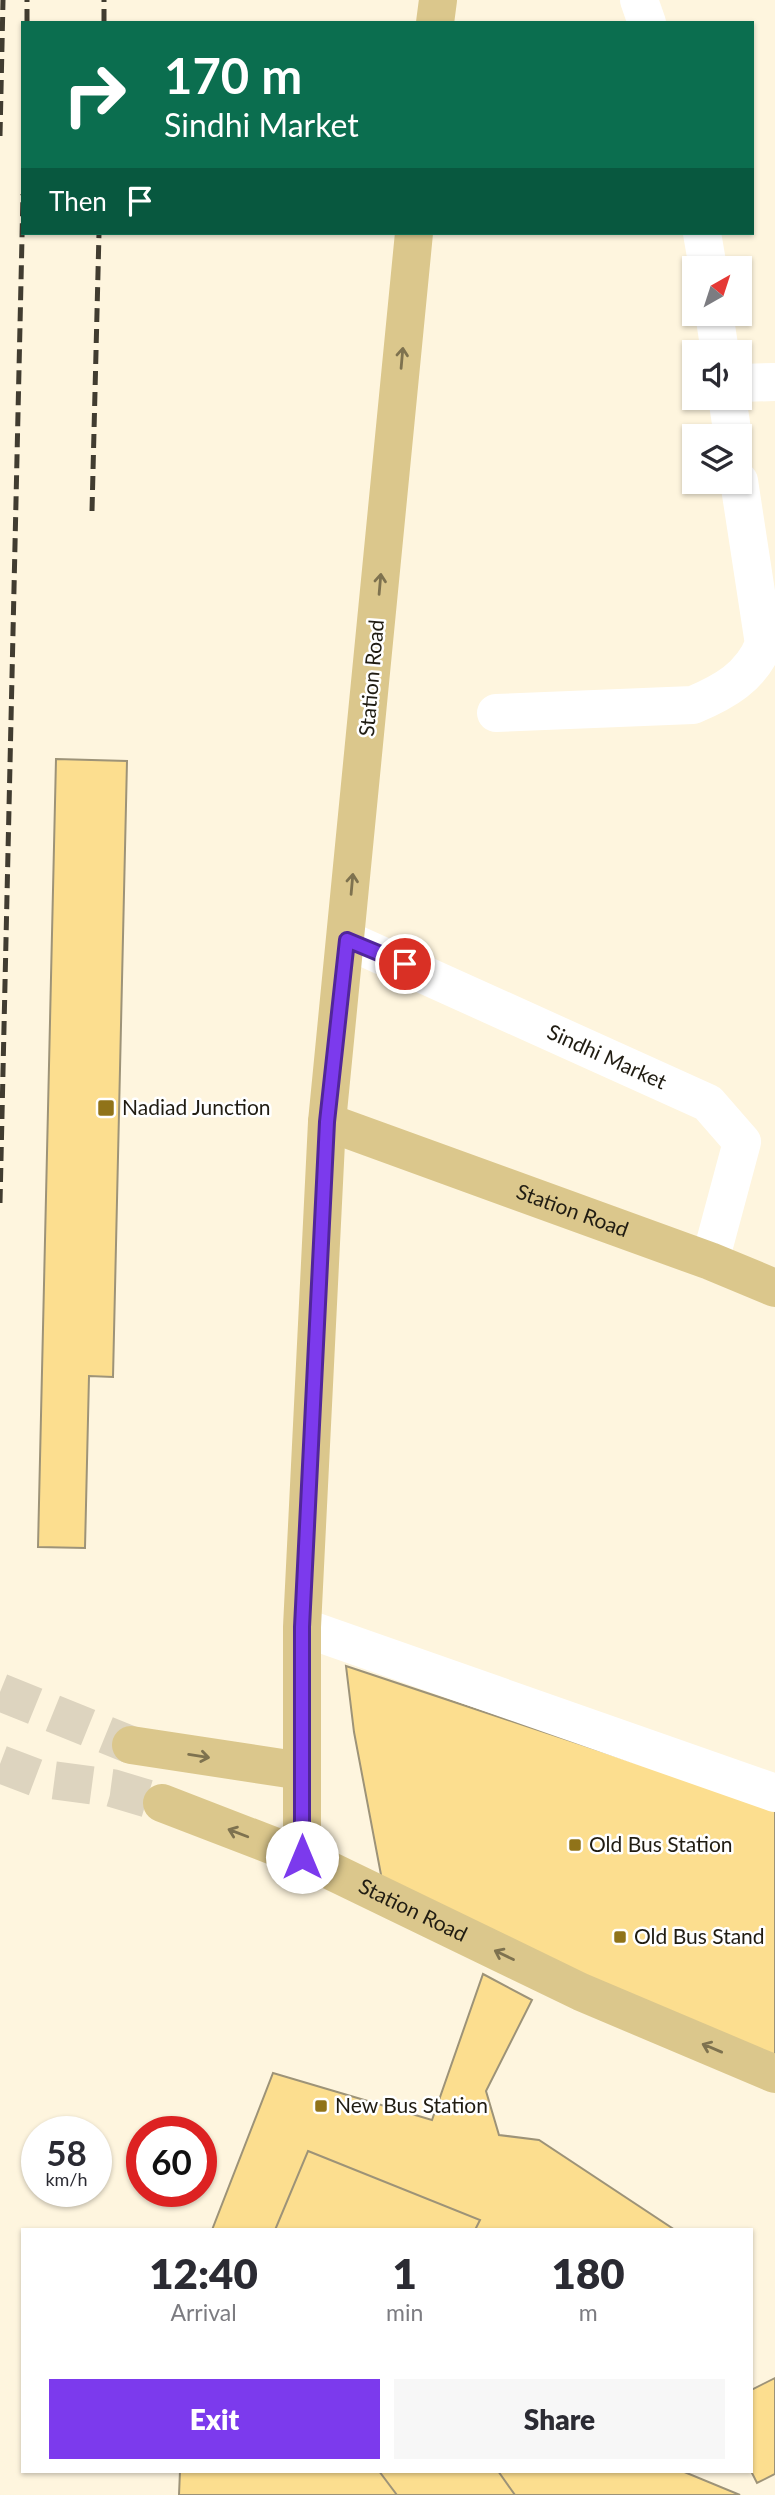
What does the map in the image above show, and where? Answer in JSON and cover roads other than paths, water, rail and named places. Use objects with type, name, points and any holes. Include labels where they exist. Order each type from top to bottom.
[{"type":"main road","points":[[435,21],[438,0]]},
{"type":"main road","name":"Station Road","points":[[414,235],[347,940],[327,1122],[302,1627],[302,1857],[581,1992],[775,2074]]},
{"type":"main road","name":"Station Road","points":[[327,1122],[710,1261],[775,1288]]},
{"type":"main road","points":[[131,1745],[302,1771]]},
{"type":"main road","points":[[162,1803],[302,1857]]},
{"type":"street","points":[[639,0],[646,21]]},
{"type":"street","points":[[702,235],[706,256]]},
{"type":"street","points":[[752,383],[775,382]]},
{"type":"street","points":[[496,713],[693,705],[721,693],[747,673],[764,644],[741,494]]},
{"type":"street","name":"Sindhi Market","points":[[347,940],[708,1103],[742,1142],[710,1261]]},
{"type":"street","points":[[302,1627],[775,1793]]},
{"type":"tunnel","points":[[0,1692],[131,1745]]},
{"type":"tunnel","points":[[0,1764],[37,1778],[112,1788],[162,1803]]},
{"type":"railway","points":[[0,136],[3,0]]},
{"type":"railway","points":[[27,0],[27,21]]},
{"type":"railway","points":[[104,0],[104,21]]},
{"type":"railway","points":[[0,1203],[22,235]]},
{"type":"railway","points":[[92,511],[99,235]]},
{"type":"place","name":"Nadiad Junction","points":[[106,1108]]},
{"type":"place","name":"Old Bus Station","points":[[575,1845]]},
{"type":"place","name":"Old Bus Stand","points":[[620,1937]]},
{"type":"place","name":"New Bus Station","points":[[321,2106]]}]
